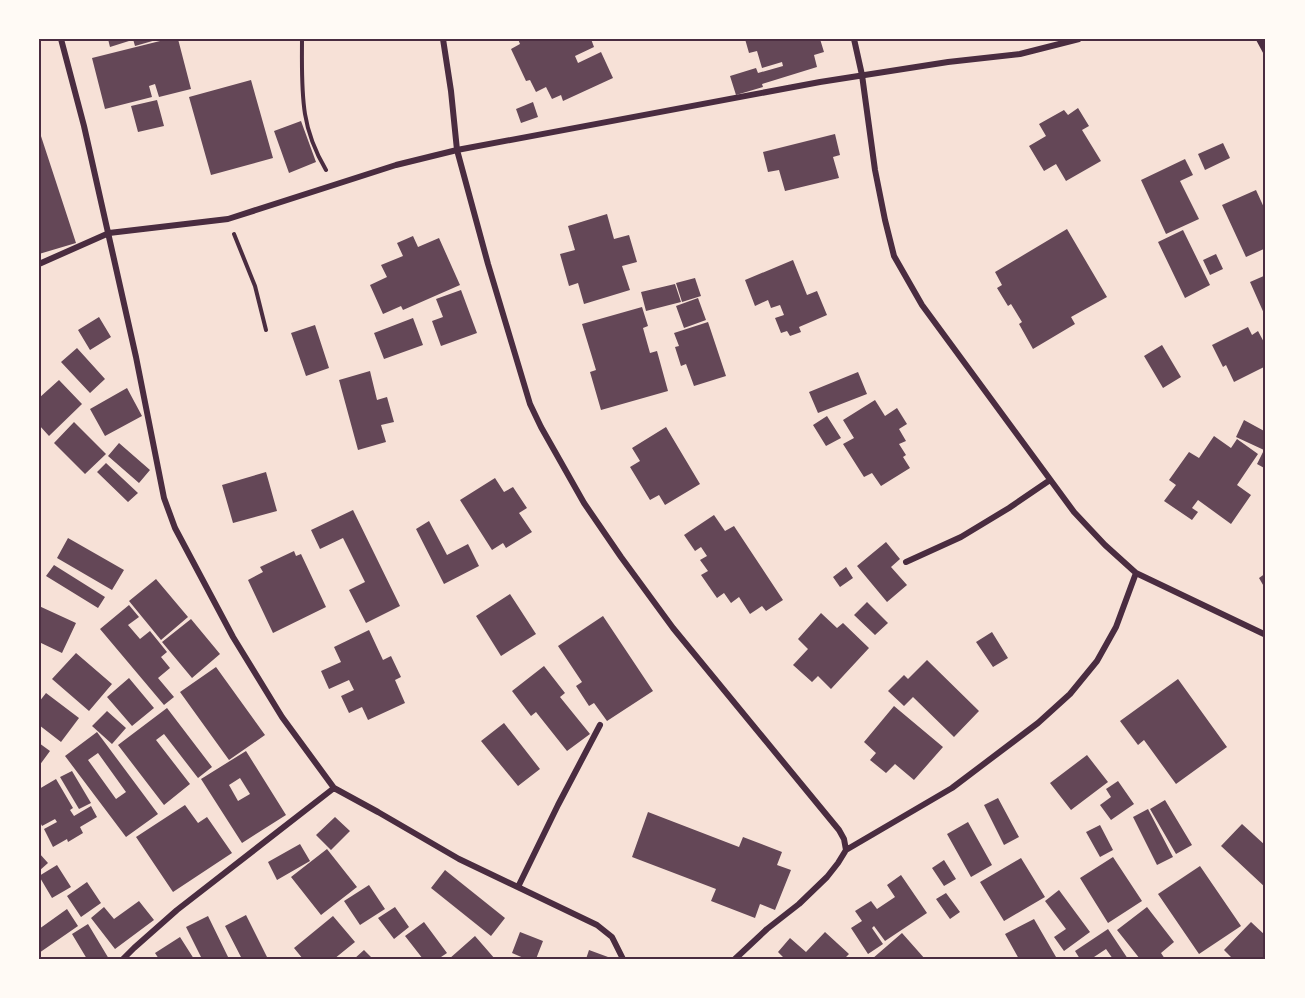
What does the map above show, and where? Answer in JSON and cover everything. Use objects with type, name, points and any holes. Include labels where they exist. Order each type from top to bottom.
[{"type":"street","points":[[61,39],[84,126],[141,378],[164,498],[175,528],[233,637],[282,717],[334,788],[459,859],[597,925],[612,937],[623,959]]},
{"type":"street","points":[[443,39],[457,150],[530,404],[541,427],[584,503],[621,557],[673,628],[839,830],[846,850]]},
{"type":"street","points":[[854,39],[862,75],[875,170],[894,256],[922,305],[1074,512],[1105,545],[1136,573],[1266,634]]},
{"type":"street","points":[[39,264],[108,234],[228,219],[396,165],[457,150],[820,82],[948,62],[1020,54],[1079,39]]},
{"type":"street","points":[[1259,39],[1266,52]]},
{"type":"street","points":[[906,562],[962,537],[1050,480]]},
{"type":"street","points":[[735,959],[827,877],[846,850],[952,788],[1038,723],[1070,694],[1097,661],[1116,627],[1136,573]]},
{"type":"street","points":[[518,886],[600,725]]},
{"type":"street","points":[[123,959],[184,904],[334,788]]},
{"type":"path","points":[[302,39],[305,115],[313,142],[333,184]]},
{"type":"path","points":[[228,219],[255,286],[266,330]]},
{"type":"building","points":[[108,39],[129,39],[129,41],[110,47]]},
{"type":"building","points":[[133,39],[156,39],[156,40],[135,46]]},
{"type":"building","points":[[168,39],[178,39],[191,89],[159,97],[155,84],[149,86],[152,97],[105,109],[92,58]]},
{"type":"building","points":[[518,39],[591,39],[594,47],[575,56],[578,63],[601,52],[613,78],[563,101],[561,95],[552,99],[546,87],[536,92],[530,80],[526,81],[511,49],[520,44]]},
{"type":"building","points":[[745,39],[820,39],[824,52],[814,55],[817,67],[762,84],[763,87],[736,95],[730,76],[756,68],[758,73],[783,66],[782,62],[762,68],[757,51],[749,53]]},
{"type":"building","points":[[251,80],[273,158],[211,175],[189,97]]},
{"type":"building","points":[[157,100],[164,126],[138,132],[131,106]]},
{"type":"building","points":[[533,102],[538,117],[521,123],[516,109]]},
{"type":"building","points":[[1078,108],[1089,126],[1082,130],[1101,161],[1066,181],[1056,164],[1044,171],[1029,146],[1046,136],[1039,124],[1064,110],[1068,115]]},
{"type":"building","points":[[301,121],[316,162],[289,173],[274,131]]},
{"type":"building","points":[[39,130],[76,243],[39,254]]},
{"type":"building","points":[[835,134],[840,155],[833,157],[839,178],[785,191],[779,170],[768,172],[763,152]]},
{"type":"building","points":[[1223,143],[1230,158],[1205,170],[1198,154]]},
{"type":"building","points":[[1185,159],[1193,175],[1180,181],[1199,219],[1166,234],[1141,180]]},
{"type":"building","points":[[1256,190],[1266,212],[1266,248],[1246,257],[1222,205]]},
{"type":"building","points":[[607,214],[614,239],[629,235],[637,262],[622,266],[630,290],[584,304],[578,283],[569,286],[560,254],[575,250],[568,226]]},
{"type":"building","points":[[1067,229],[1107,297],[1071,317],[1075,324],[1033,349],[1019,324],[1022,322],[1011,304],[1008,306],[997,288],[1002,285],[995,272]]},
{"type":"building","points":[[1183,230],[1210,285],[1185,298],[1158,242]]},
{"type":"building","points":[[413,236],[418,247],[439,238],[460,285],[403,310],[401,306],[383,314],[370,285],[387,277],[381,265],[403,256],[397,243]]},
{"type":"building","points":[[1216,254],[1223,269],[1210,275],[1203,260]]},
{"type":"building","points":[[793,260],[807,295],[817,291],[827,315],[799,327],[801,332],[790,336],[787,331],[781,333],[775,318],[784,315],[780,305],[771,308],[768,300],[755,306],[745,280]]},
{"type":"building","points":[[1266,275],[1266,318],[1250,282]]},
{"type":"building","points":[[695,278],[701,296],[682,302],[676,283]]},
{"type":"building","points":[[675,284],[681,302],[646,311],[641,292]]},
{"type":"building","points":[[461,290],[477,333],[441,346],[432,321],[443,317],[436,299]]},
{"type":"building","points":[[698,298],[706,320],[684,328],[676,306]]},
{"type":"building","points":[[642,307],[648,326],[643,328],[650,353],[657,351],[668,391],[601,410],[590,372],[596,370],[582,324]]},
{"type":"building","points":[[99,317],[111,337],[90,350],[78,330]]},
{"type":"building","points":[[413,318],[423,345],[384,359],[374,333]]},
{"type":"building","points":[[708,322],[726,376],[694,386],[686,364],[681,366],[675,347],[679,346],[674,333]]},
{"type":"building","points":[[315,325],[329,368],[306,376],[291,333]]},
{"type":"building","points":[[1248,327],[1252,335],[1258,331],[1266,346],[1266,366],[1234,382],[1226,365],[1223,367],[1212,345]]},
{"type":"building","points":[[1162,345],[1181,377],[1163,388],[1144,356]]},
{"type":"building","points":[[77,348],[105,379],[90,393],[61,362]]},
{"type":"building","points":[[370,371],[377,400],[387,397],[394,422],[381,425],[386,442],[358,450],[339,380]]},
{"type":"building","points":[[858,372],[867,394],[818,413],[809,392]]},
{"type":"building","points":[[59,380],[82,404],[49,436],[39,425],[39,398]]},
{"type":"building","points":[[127,388],[142,416],[105,436],[90,409]]},
{"type":"building","points":[[875,400],[885,416],[897,408],[907,424],[899,429],[906,441],[899,444],[910,468],[881,486],[872,473],[864,477],[843,444],[854,438],[843,420]]},
{"type":"building","points":[[827,416],[841,438],[826,446],[813,425]]},
{"type":"building","points":[[1244,420],[1266,432],[1266,469],[1257,464],[1264,450],[1236,437]]},
{"type":"building","points":[[74,422],[106,454],[85,474],[54,443]]},
{"type":"building","points":[[666,427],[700,484],[665,505],[659,495],[650,500],[630,467],[640,461],[632,448]]},
{"type":"building","points":[[1214,436],[1231,448],[1237,439],[1258,454],[1237,485],[1251,495],[1231,524],[1198,500],[1192,508],[1198,512],[1192,520],[1164,501],[1176,485],[1169,480],[1189,452],[1199,458]]},
{"type":"building","points":[[119,443],[150,470],[139,483],[108,456]]},
{"type":"building","points":[[106,463],[138,493],[128,502],[97,472]]},
{"type":"building","points":[[266,472],[277,511],[233,523],[222,485]]},
{"type":"building","points":[[495,478],[504,492],[513,487],[527,508],[519,513],[532,532],[506,548],[503,543],[492,550],[460,500]]},
{"type":"building","points":[[353,510],[400,606],[366,623],[349,590],[365,582],[343,538],[320,549],[311,530]]},
{"type":"building","points":[[714,515],[725,531],[734,526],[783,600],[766,611],[762,606],[750,614],[739,597],[731,603],[724,593],[717,598],[701,575],[708,571],[700,560],[707,556],[701,547],[695,551],[684,535]]},
{"type":"building","points":[[429,521],[447,555],[468,544],[479,566],[444,584],[416,529]]},
{"type":"building","points":[[68,538],[124,570],[112,590],[57,558]]},
{"type":"building","points":[[886,542],[900,559],[891,567],[907,585],[887,602],[857,566]]},
{"type":"building","points":[[294,551],[296,556],[301,554],[326,607],[273,633],[248,580],[263,572],[260,567]]},
{"type":"building","points":[[54,565],[105,597],[98,608],[46,576]]},
{"type":"building","points":[[846,567],[853,578],[840,587],[833,577]]},
{"type":"building","points":[[1266,573],[1266,590],[1259,578]]},
{"type":"building","points":[[156,579],[188,617],[161,640],[129,601]]},
{"type":"building","points":[[510,594],[536,634],[501,656],[476,616]]},
{"type":"building","points":[[867,602],[888,623],[875,635],[854,615]]},
{"type":"building","points":[[129,605],[139,617],[128,625],[140,639],[150,631],[167,652],[161,657],[170,668],[158,678],[174,697],[164,705],[100,629]]},
{"type":"building","points":[[39,606],[76,623],[62,653],[39,642]]},
{"type":"building","points":[[821,613],[837,628],[843,623],[869,648],[831,689],[818,676],[812,682],[793,665],[808,649],[798,639]]},
{"type":"building","points":[[603,616],[653,691],[607,721],[594,703],[589,706],[576,686],[582,682],[558,646]]},
{"type":"building","points":[[191,619],[220,654],[192,678],[162,642]]},
{"type":"building","points":[[369,630],[383,660],[391,656],[401,677],[395,680],[405,703],[368,720],[362,707],[349,713],[341,696],[354,690],[349,680],[329,689],[321,671],[341,662],[334,647]]},
{"type":"building","points":[[992,632],[1008,658],[993,667],[976,642]]},
{"type":"building","points":[[76,653],[112,684],[89,711],[52,679]]},
{"type":"building","points":[[927,660],[979,711],[954,737],[913,697],[904,706],[888,691],[904,675],[908,679]]},
{"type":"building","points":[[544,666],[565,693],[560,697],[590,734],[567,751],[536,712],[531,716],[512,691]]},
{"type":"building","points":[[216,667],[265,735],[229,760],[180,692]]},
{"type":"building","points":[[129,678],[154,708],[132,726],[107,697]]},
{"type":"building","points":[[1178,679],[1227,747],[1176,784],[1144,740],[1138,745],[1120,721]]},
{"type":"building","points":[[46,693],[79,718],[61,742],[39,725],[39,702]]},
{"type":"building","points":[[894,706],[943,747],[914,780],[895,764],[886,773],[870,760],[876,753],[864,742]]},
{"type":"building","points":[[167,708],[212,767],[198,778],[164,734],[156,740],[190,784],[164,805],[118,745]]},
{"type":"building","points":[[107,711],[126,728],[112,744],[92,726]]},
{"type":"building","points":[[504,723],[540,769],[518,786],[481,741]]},
{"type":"building","points":[[97,732],[158,814],[126,837],[65,756]],"holes":[[[98,753],[126,792],[116,799],[88,760]]]},
{"type":"building","points":[[39,743],[50,751],[39,766]]},
{"type":"building","points":[[246,751],[286,815],[242,843],[201,779]],"holes":[[[240,778],[250,794],[238,801],[229,785]]]},
{"type":"building","points":[[1087,755],[1108,782],[1071,810],[1050,783]]},
{"type":"building","points":[[72,771],[91,803],[79,809],[60,777]]},
{"type":"building","points":[[56,779],[73,808],[70,810],[74,816],[91,806],[97,817],[80,827],[83,833],[68,842],[67,839],[53,847],[44,829],[57,822],[55,819],[42,826],[39,820],[39,789]]},
{"type":"building","points":[[1118,781],[1134,804],[1111,820],[1100,805],[1111,797],[1106,789]]},
{"type":"building","points":[[998,798],[1019,837],[1004,845],[984,805]]},
{"type":"building","points":[[1165,800],[1192,845],[1176,854],[1150,809]]},
{"type":"building","points":[[185,805],[198,823],[207,817],[232,853],[173,892],[136,837]]},
{"type":"building","points":[[1148,809],[1173,857],[1157,865],[1133,817]]},
{"type":"building","points":[[648,812],[739,847],[743,837],[782,852],[777,865],[791,870],[775,910],[760,904],[755,918],[711,901],[716,889],[632,857]]},
{"type":"building","points":[[335,817],[350,831],[331,850],[316,835]]},
{"type":"building","points":[[968,822],[992,865],[971,877],[947,834]]},
{"type":"building","points":[[1242,824],[1266,846],[1266,888],[1221,846]]},
{"type":"building","points":[[1100,825],[1113,850],[1100,857],[1086,832]]},
{"type":"building","points":[[300,844],[310,861],[277,880],[268,862]]},
{"type":"building","points":[[327,849],[357,887],[321,915],[291,877]]},
{"type":"building","points":[[39,853],[48,863],[39,871]]},
{"type":"building","points":[[1113,857],[1142,901],[1108,923],[1080,878]]},
{"type":"building","points":[[1021,858],[1045,897],[1004,921],[980,882]]},
{"type":"building","points":[[944,860],[956,879],[944,886],[932,868]]},
{"type":"building","points":[[57,865],[71,887],[52,898],[39,876]]},
{"type":"building","points":[[1200,866],[1241,926],[1199,954],[1158,894]]},
{"type":"building","points":[[445,870],[505,918],[491,936],[431,888]]},
{"type":"building","points":[[901,875],[927,913],[885,941],[874,926],[872,928],[883,944],[868,954],[851,928],[862,921],[855,911],[871,901],[877,909],[895,897],[887,885]]},
{"type":"building","points":[[87,882],[101,903],[81,917],[67,896]]},
{"type":"building","points":[[369,885],[385,909],[360,925],[344,901]]},
{"type":"building","points":[[1059,890],[1090,932],[1064,951],[1054,937],[1066,929],[1045,901]]},
{"type":"building","points":[[946,893],[960,912],[950,919],[936,899]]},
{"type":"building","points":[[139,901],[154,920],[115,949],[91,918],[104,907],[114,919]]},
{"type":"building","points":[[395,907],[409,927],[394,939],[378,918]]},
{"type":"building","points":[[1147,907],[1174,942],[1161,953],[1165,959],[1140,959],[1117,930]]},
{"type":"building","points":[[67,909],[78,926],[39,953],[39,929]]},
{"type":"building","points":[[246,915],[268,959],[242,959],[225,926]]},
{"type":"building","points":[[208,916],[229,959],[202,959],[186,927]]},
{"type":"building","points":[[333,916],[355,942],[334,959],[303,959],[294,948]]},
{"type":"building","points":[[1034,919],[1056,957],[1019,959],[1005,934]]},
{"type":"building","points":[[424,922],[447,953],[438,959],[423,959],[405,936]]},
{"type":"building","points":[[1251,922],[1266,936],[1266,959],[1233,959],[1224,950]]},
{"type":"building","points":[[88,924],[109,959],[87,959],[72,934]]},
{"type":"building","points":[[1108,929],[1128,959],[1113,959],[1106,949],[1091,959],[1080,959],[1075,951]]},
{"type":"building","points":[[520,932],[543,941],[536,959],[526,959],[512,953]]},
{"type":"building","points":[[825,932],[849,954],[844,959],[785,959],[778,952],[790,938],[806,952]]},
{"type":"building","points":[[902,933],[925,959],[872,959]]},
{"type":"building","points":[[475,936],[495,959],[449,959]]},
{"type":"building","points":[[180,937],[194,959],[159,959],[155,953]]},
{"type":"building","points":[[364,950],[373,959],[354,959]]},
{"type":"building","points":[[589,950],[608,957],[608,959],[586,959]]}]
